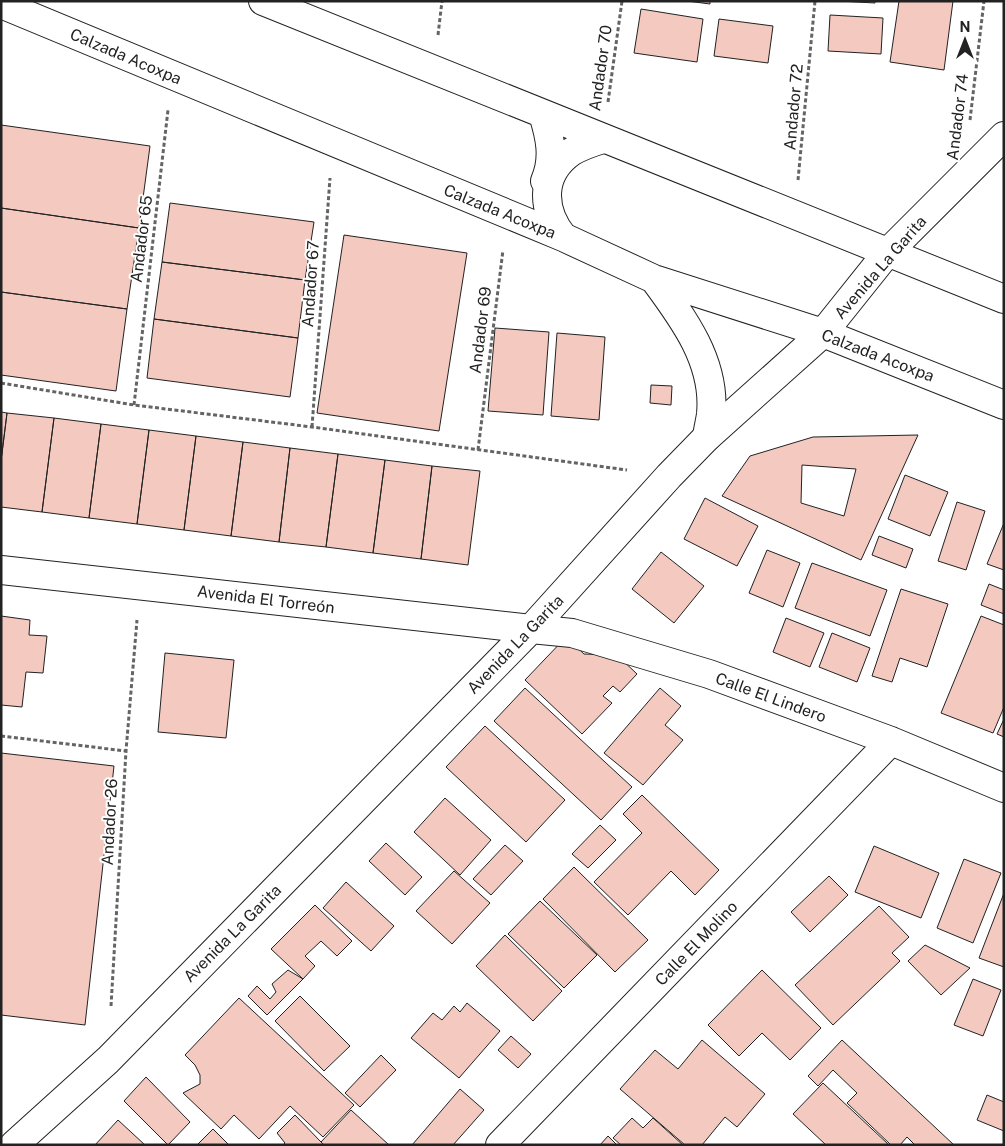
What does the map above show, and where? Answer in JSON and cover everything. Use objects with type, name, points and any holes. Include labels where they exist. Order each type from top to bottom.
[{"type":"street","points":[[263,1],[1004,299]]},
{"type":"street","name":"Calzada Acoxpa","points":[[1,4],[563,237],[654,279],[822,333],[1004,405]]},
{"type":"street","points":[[508,214],[533,198],[549,173],[551,145],[542,114]]},
{"type":"street","name":"Avenida La Garita","points":[[11,1144],[108,1060],[531,629],[669,476],[707,437],[822,333],[887,253],[1004,136]]},
{"type":"street","points":[[563,237],[552,220],[547,201],[552,174],[560,162],[572,152],[604,138]]},
{"type":"street","points":[[654,279],[676,308],[698,344],[706,366],[711,413],[707,437]]},
{"type":"street","name":"Avenida El Torreón","points":[[1,570],[531,629]]},
{"type":"street","name":"Calle El Lindero","points":[[531,629],[572,633],[709,674],[891,741],[1004,788]]},
{"type":"street","name":"Calle El Molino","points":[[500,1145],[891,741]]},
{"type":"path","name":"Andador 70","points":[[604,138],[622,1]]},
{"type":"path","name":"Andador 72","points":[[795,216],[815,1]]},
{"type":"path","name":"Andador 74","points":[[963,177],[984,1]]},
{"type":"path","name":"Andador 65","points":[[134,405],[172,76]]},
{"type":"path","name":"Andador 67","points":[[312,427],[333,142]]},
{"type":"path","name":"Andador 69","points":[[478,450],[508,214]]},
{"type":"path","points":[[1,383],[134,405],[312,427],[669,476]]},
{"type":"path","name":"Andador 26","points":[[108,1060],[126,751],[140,585]]},
{"type":"path","points":[[1,736],[126,751]]},
{"type":"building","points":[[687,1],[710,1],[710,4]]},
{"type":"building","points":[[839,1],[875,1],[875,3]]},
{"type":"building","points":[[899,1],[953,1],[944,70],[890,62]]},
{"type":"building","points":[[641,9],[703,19],[697,62],[634,53]]},
{"type":"building","points":[[830,15],[883,18],[881,54],[828,51]]},
{"type":"building","points":[[719,19],[773,26],[768,63],[714,56]]},
{"type":"building","points":[[1,125],[150,146],[139,228],[1,208]]},
{"type":"building","points":[[170,203],[314,222],[305,280],[162,262]]},
{"type":"building","points":[[1,208],[139,228],[127,309],[1,292]]},
{"type":"building","points":[[344,235],[467,253],[439,431],[317,413]]},
{"type":"building","points":[[162,262],[305,280],[298,338],[154,319]]},
{"type":"building","points":[[1,292],[127,309],[116,391],[1,375]]},
{"type":"building","points":[[154,319],[298,338],[290,397],[147,378]]},
{"type":"building","points":[[495,328],[549,332],[543,415],[488,411]]},
{"type":"building","points":[[557,333],[605,337],[599,420],[551,416]]},
{"type":"building","points":[[651,385],[672,386],[671,405],[650,403]]},
{"type":"building","points":[[1,412],[7,413],[1,461]]},
{"type":"building","points":[[7,413],[54,418],[42,512],[1,507],[1,461]]},
{"type":"building","points":[[54,418],[101,424],[89,518],[42,512]]},
{"type":"building","points":[[101,424],[149,430],[137,524],[89,518]]},
{"type":"building","points":[[149,430],[196,436],[184,530],[137,524]]},
{"type":"building","points":[[918,435],[861,560],[722,496],[750,456],[813,437]],"holes":[[[802,465],[856,469],[844,516],[801,503]]]},
{"type":"building","points":[[196,436],[243,442],[231,536],[184,530]]},
{"type":"building","points":[[243,442],[290,448],[279,542],[231,536]]},
{"type":"building","points":[[290,448],[338,454],[326,547],[279,542]]},
{"type":"building","points":[[338,454],[385,460],[373,553],[326,547]]},
{"type":"building","points":[[385,460],[432,466],[421,559],[373,553]]},
{"type":"building","points":[[432,466],[480,471],[468,565],[421,559]]},
{"type":"building","points":[[905,475],[948,492],[930,536],[888,519]]},
{"type":"building","points":[[705,498],[758,526],[737,566],[684,539]]},
{"type":"building","points":[[957,502],[985,511],[966,570],[938,561]]},
{"type":"building","points":[[1004,523],[1004,570],[987,564]]},
{"type":"building","points":[[879,536],[913,549],[906,568],[872,555]]},
{"type":"building","points":[[767,550],[800,563],[783,607],[749,593]]},
{"type":"building","points":[[661,552],[704,586],[674,623],[632,589]]},
{"type":"building","points":[[812,563],[887,590],[870,636],[795,608]]},
{"type":"building","points":[[989,584],[1004,590],[1004,614],[981,605]]},
{"type":"building","points":[[901,589],[948,604],[927,667],[900,658],[892,682],[872,676]]},
{"type":"building","points":[[1,616],[30,620],[29,635],[47,636],[43,673],[26,672],[22,707],[1,705]]},
{"type":"building","points":[[981,616],[1004,625],[1004,707],[993,733],[941,713]]},
{"type":"building","points":[[786,618],[824,633],[810,667],[773,652]]},
{"type":"building","points":[[832,633],[870,648],[857,682],[819,667]]},
{"type":"building","points":[[566,637],[584,654],[617,655],[637,674],[620,692],[613,686],[603,696],[612,703],[582,734],[525,680]]},
{"type":"building","points":[[165,653],[234,660],[226,738],[158,732]]},
{"type":"building","points":[[525,688],[632,787],[601,820],[494,721]]},
{"type":"building","points":[[660,688],[681,706],[665,725],[683,740],[643,785],[604,753]]},
{"type":"building","points":[[1004,719],[1004,737],[997,734]]},
{"type":"building","points":[[485,726],[565,800],[526,842],[446,767]]},
{"type":"building","points":[[1,753],[114,766],[85,1025],[1,1015]]},
{"type":"building","points":[[642,795],[719,870],[695,895],[671,871],[628,915],[594,882],[642,833],[623,814]]},
{"type":"building","points":[[445,798],[491,840],[460,875],[414,832]]},
{"type":"building","points":[[600,825],[616,840],[588,868],[572,854]]},
{"type":"building","points":[[386,843],[422,877],[405,895],[369,861]]},
{"type":"building","points":[[505,845],[523,861],[491,895],[473,879]]},
{"type":"building","points":[[874,846],[939,873],[921,918],[855,892]]},
{"type":"building","points":[[964,859],[1001,873],[973,943],[937,928]]},
{"type":"building","points":[[574,867],[648,940],[615,972],[543,899]]},
{"type":"building","points":[[454,871],[490,903],[452,944],[416,911]]},
{"type":"building","points":[[829,876],[848,895],[810,932],[791,912]]},
{"type":"building","points":[[346,882],[394,926],[371,951],[323,908]]},
{"type":"building","points":[[1004,893],[1004,967],[979,958]]},
{"type":"building","points":[[540,901],[597,955],[564,988],[508,934]]},
{"type":"building","points":[[315,905],[352,941],[337,956],[321,941],[305,956],[315,966],[303,979],[271,949]]},
{"type":"building","points":[[879,906],[909,937],[892,953],[900,961],[833,1025],[795,985]]},
{"type":"building","points":[[505,935],[562,991],[533,1021],[476,966]]},
{"type":"building","points":[[925,945],[970,968],[941,995],[908,961]]},
{"type":"building","points":[[288,970],[303,979],[267,1015],[248,996],[257,986],[270,999],[276,992],[272,984]]},
{"type":"building","points":[[762,970],[821,1028],[790,1060],[762,1033],[739,1056],[708,1025]]},
{"type":"building","points":[[973,979],[1001,990],[983,1036],[954,1025]]},
{"type":"building","points":[[300,996],[350,1046],[324,1071],[275,1021]]},
{"type":"building","points":[[239,998],[354,1105],[323,1137],[290,1106],[259,1139],[234,1115],[221,1129],[183,1093],[200,1084],[200,1075],[195,1065],[185,1055]]},
{"type":"building","points":[[467,1003],[500,1031],[459,1078],[411,1038],[433,1013],[442,1020],[454,1006],[460,1012]]},
{"type":"building","points":[[511,1036],[531,1054],[518,1068],[498,1050]]},
{"type":"building","points":[[702,1040],[765,1094],[737,1127],[725,1117],[702,1145],[685,1145],[620,1089],[655,1050],[678,1069]]},
{"type":"building","points":[[842,1040],[954,1145],[915,1145],[907,1137],[900,1145],[891,1145],[847,1103],[857,1093],[833,1070],[818,1086],[808,1076]]},
{"type":"building","points":[[381,1055],[396,1070],[360,1107],[345,1093]]},
{"type":"building","points":[[146,1077],[190,1122],[168,1145],[124,1101]]},
{"type":"building","points":[[823,1083],[889,1145],[826,1145],[793,1114]]},
{"type":"building","points":[[460,1089],[484,1110],[453,1145],[412,1145]]},
{"type":"building","points":[[987,1095],[1004,1102],[1004,1131],[977,1120]]},
{"type":"building","points":[[351,1110],[389,1145],[324,1145],[321,1142]]},
{"type":"building","points":[[295,1115],[324,1145],[283,1145],[285,1143],[277,1133]]},
{"type":"building","points":[[632,1118],[643,1128],[653,1118],[683,1145],[621,1145],[613,1138]]},
{"type":"building","points":[[118,1120],[145,1145],[95,1145]]},
{"type":"building","points":[[213,1129],[229,1145],[197,1145]]},
{"type":"building","points":[[608,1136],[617,1145],[600,1145]]}]
